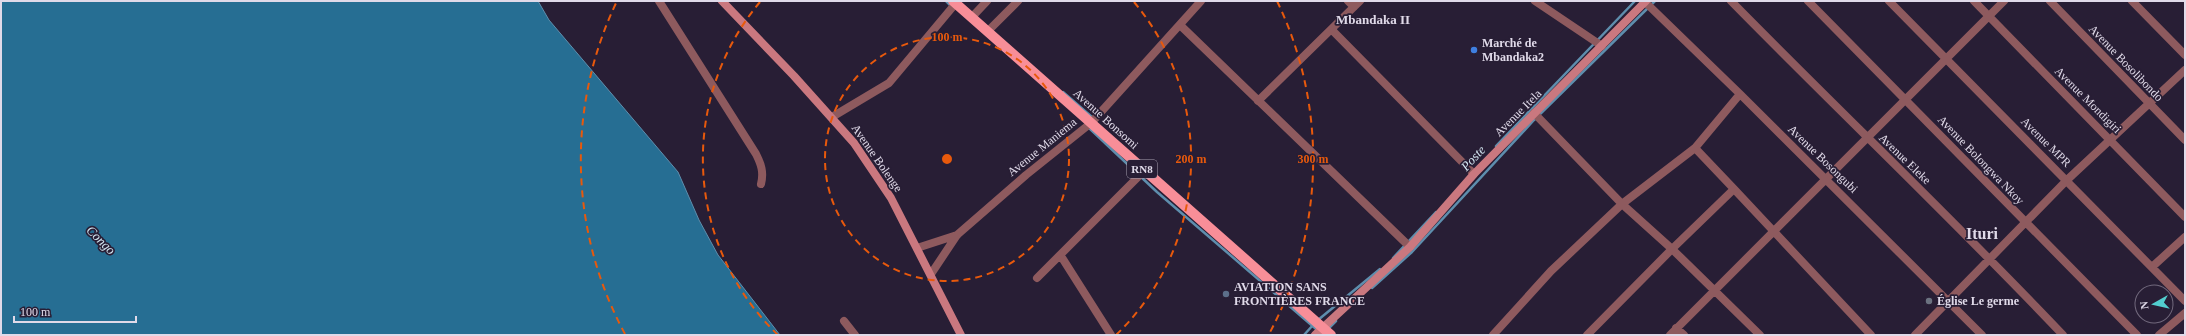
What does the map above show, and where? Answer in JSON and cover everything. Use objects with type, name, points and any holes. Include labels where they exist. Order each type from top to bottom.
[{"type":"main road","name":"Avenue Bonsomi","points":[[954,2],[1331,335]]},
{"type":"street","points":[[659,1],[756,154],[761,164],[763,176],[761,184]]},
{"type":"street","name":"Avenue Bolenge","points":[[722,1],[832,117],[854,143],[891,198],[961,335]]},
{"type":"street","points":[[972,18],[987,1]]},
{"type":"street","points":[[988,32],[1018,1]]},
{"type":"street","name":"Avenue Maniema","points":[[957,235],[1026,175],[1091,123],[1201,1]]},
{"type":"street","points":[[1258,101],[1357,4],[1348,1]]},
{"type":"street","points":[[1535,1],[1602,46]]},
{"type":"street","name":"Avenue Eleke","points":[[1731,1],[1989,258],[2063,335]]},
{"type":"street","name":"Avenue Bolongwa Nkoy","points":[[1808,1],[2137,335]]},
{"type":"street","name":"Avenue MPR","points":[[1889,1],[2185,301]]},
{"type":"street","name":"Avenue Mondigiri","points":[[1974,1],[2185,217]]},
{"type":"street","points":[[1670,335],[1866,137],[2004,1]]},
{"type":"street","name":"Avenue Bosolibondo","points":[[2050,1],[2148,104],[2185,140]]},
{"type":"street","points":[[2132,1],[2185,55]]},
{"type":"street","points":[[832,117],[889,83],[954,2]]},
{"type":"street","name":"Avenue Itela","points":[[1315,335],[1410,247],[1474,174],[1646,2]]},
{"type":"street","name":"Avenue Bosongubi","points":[[1646,2],[1949,300],[1982,335]]},
{"type":"street","points":[[1180,25],[1410,247]]},
{"type":"street","points":[[1332,30],[1474,174]]},
{"type":"street","points":[[1915,335],[2067,180],[2185,70]]},
{"type":"street","points":[[1493,335],[1551,271],[1622,204],[1695,148],[1740,94]]},
{"type":"street","points":[[1534,113],[1622,204],[1672,249],[1760,335]]},
{"type":"street","points":[[1695,148],[1871,335]]},
{"type":"street","points":[[1038,278],[1144,171]]},
{"type":"street","points":[[1587,335],[1734,189]]},
{"type":"street","points":[[917,248],[957,235]]},
{"type":"street","points":[[931,274],[957,235]]},
{"type":"street","points":[[2152,267],[2185,237]]},
{"type":"street","points":[[1061,256],[1111,335]]},
{"type":"street","points":[[2159,335],[2185,313]]},
{"type":"street","points":[[844,321],[855,335]]},
{"type":"street","points":[[1676,328],[1684,335]]},
{"type":"water","name":"Congo","points":[[1,1],[538,1],[549,20],[678,172],[699,220],[718,255],[780,335],[1,335]]},
{"type":"waterway","points":[[946,1],[951,6]]},
{"type":"waterway","name":"Poste","points":[[1496,146],[1635,1]]},
{"type":"waterway","points":[[1372,288],[1412,252],[1534,120],[1655,1]]},
{"type":"waterway","points":[[1063,92],[1093,118]]},
{"type":"waterway","points":[[1088,127],[1157,192],[1323,335]]},
{"type":"waterway","name":"Poste","points":[[1393,258],[1436,212]]},
{"type":"waterway","name":"Poste","points":[[1318,320],[1380,269]]},
{"type":"waterway","points":[[1328,329],[1336,321]]},
{"type":"waterway","name":"Poste","points":[[1304,335],[1313,325]]},
{"type":"place","name":"Marché de Mbandaka2","points":[[1474,50]]},
{"type":"place","name":"AVIATION SANS FRONTIÈRES FRANCE","points":[[1226,294]]},
{"type":"place","name":"Église Le germe","points":[[1929,301]]},
{"type":"district","name":"Mbandaka II","points":[[1373,19]]},
{"type":"district","name":"Ituri","points":[[1982,233]]}]
